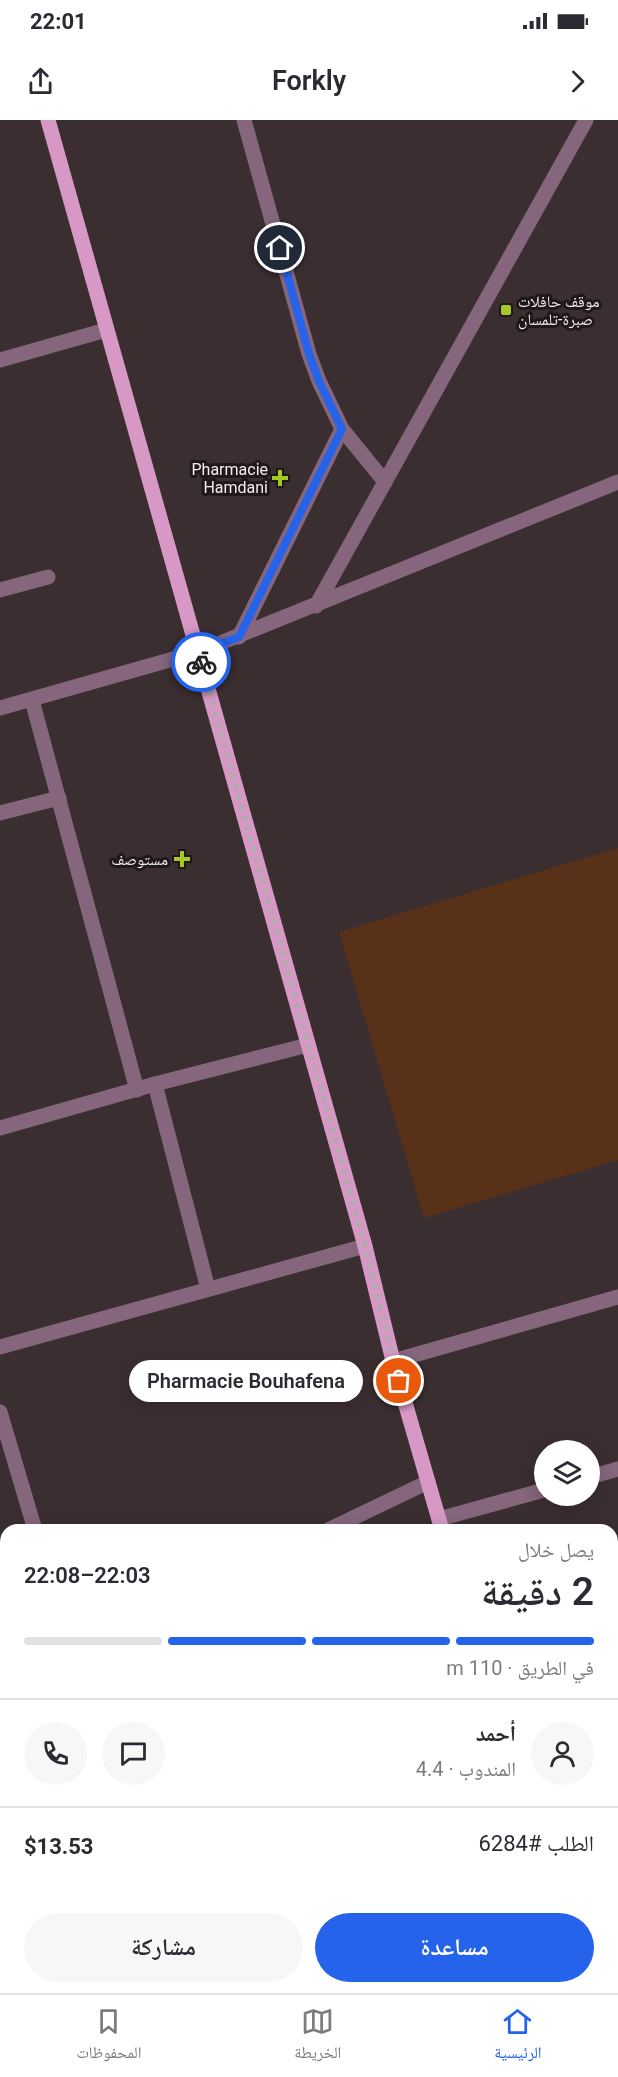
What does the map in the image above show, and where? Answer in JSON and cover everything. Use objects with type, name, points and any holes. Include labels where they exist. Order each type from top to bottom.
[{"type":"main road","points":[[48,120],[365,1246],[393,1361],[440,1524]]},
{"type":"street","points":[[244,120],[309,354],[319,381],[342,429],[385,482]]},
{"type":"street","points":[[316,606],[586,120]]},
{"type":"street","points":[[0,360],[106,330]]},
{"type":"street","points":[[239,637],[342,429]]},
{"type":"street","points":[[0,708],[198,652],[618,482]]},
{"type":"street","points":[[0,590],[48,577]]},
{"type":"street","points":[[32,700],[137,1090]]},
{"type":"street","points":[[0,813],[59,798]]},
{"type":"street","points":[[0,1128],[155,1084],[308,1045]]},
{"type":"street","points":[[155,1084],[208,1289]]},
{"type":"street","points":[[0,1347],[365,1246]]},
{"type":"street","points":[[393,1361],[618,1297]]},
{"type":"street","points":[[0,1412],[33,1524]]},
{"type":"street","points":[[600,1474],[618,1469]]},
{"type":"street","points":[[340,1524],[428,1482]]},
{"type":"street","points":[[440,1524],[534,1493]]},
{"type":"shaded area","points":[[618,848],[618,1160],[424,1218],[339,932]]},
{"type":"way so far","points":[[201,662],[365,1246],[399,1381]]},
{"type":"place","name":"موقف حافلات صبرة-تلمسان","points":[[506,310]]},
{"type":"place","name":"Pharmacie Hamdani","points":[[280,478]]},
{"type":"place","name":"مستوصف","points":[[182,859]]},
{"type":"place","name":"Pharmacie Bouhafena","points":[[399,1381]]},
{"type":"route","points":[[201,662],[198,652],[239,637],[342,429],[309,354],[280,248]]}]
